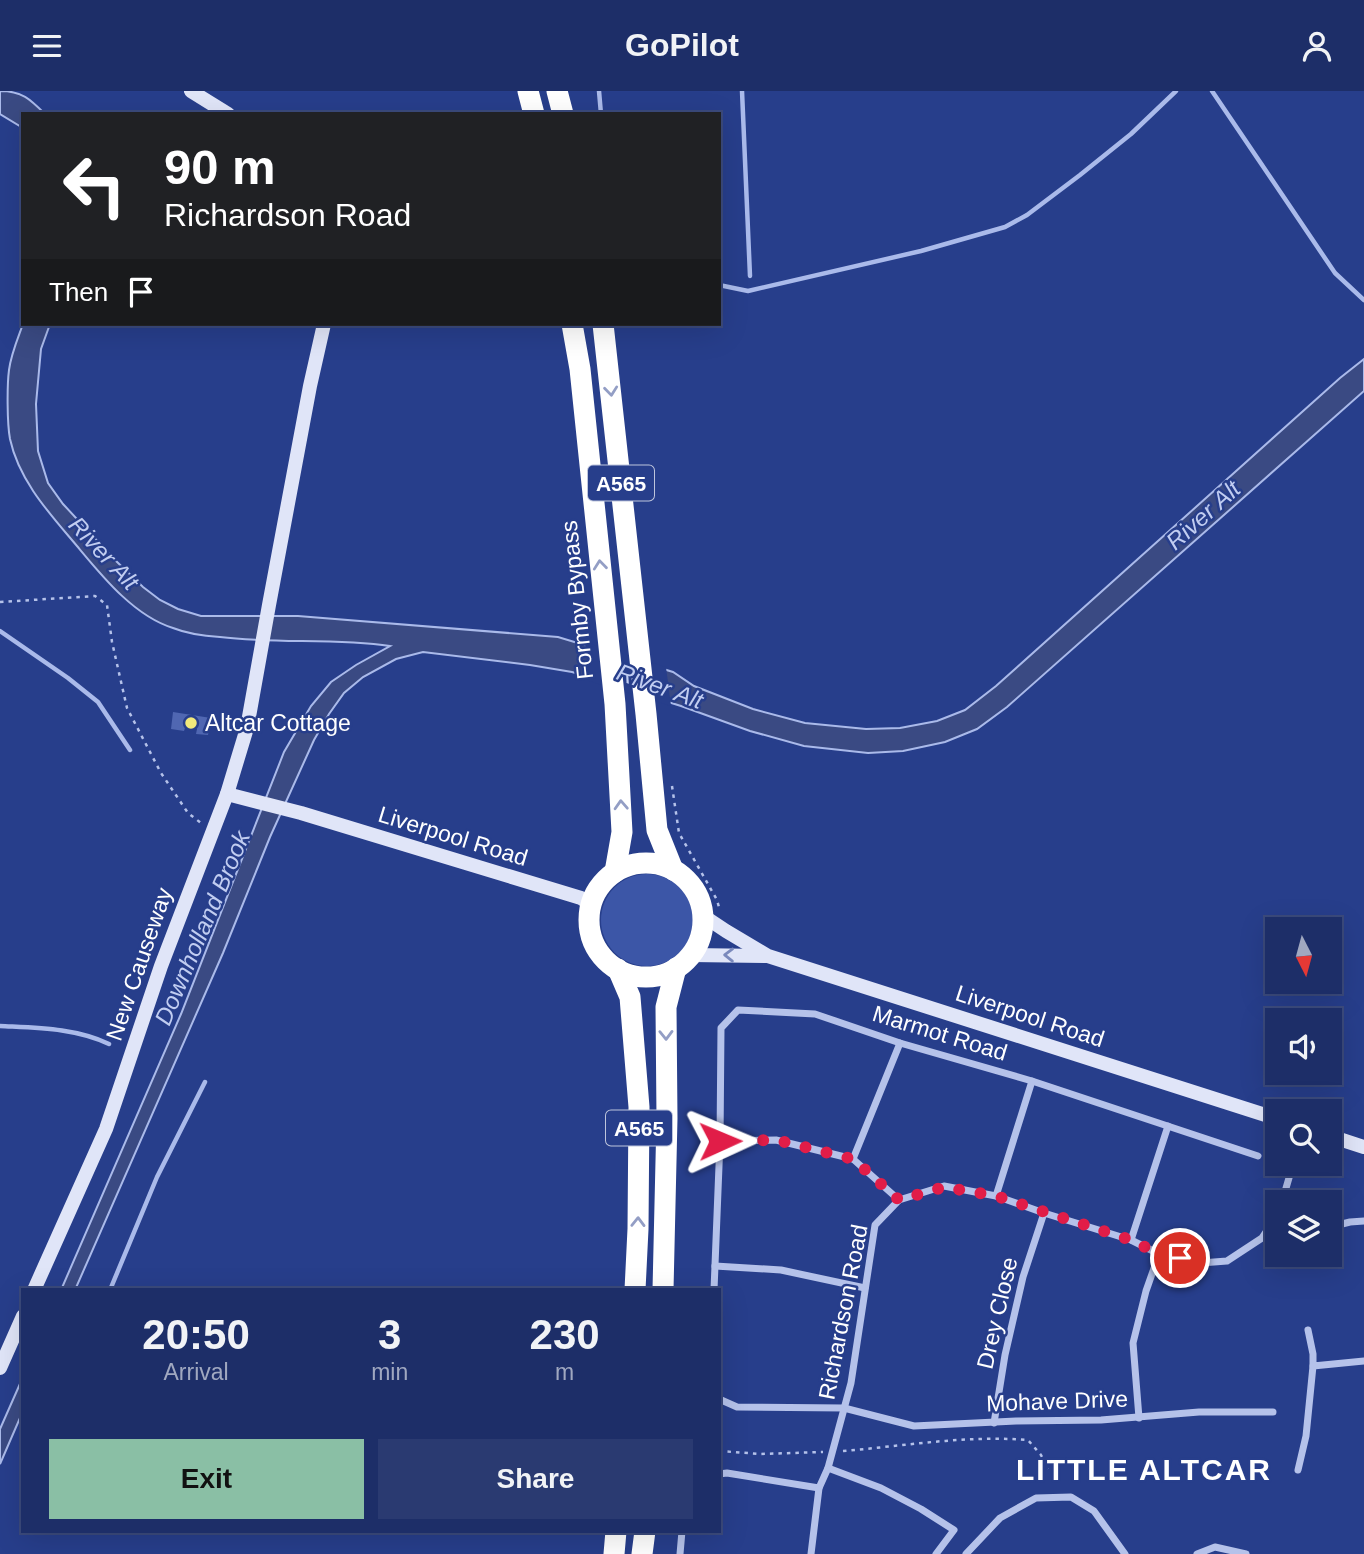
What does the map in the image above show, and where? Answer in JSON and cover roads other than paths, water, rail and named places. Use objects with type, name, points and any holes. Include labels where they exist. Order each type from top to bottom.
[{"type":"highway","points":[[528,91],[533,112]]},
{"type":"highway","points":[[557,91],[562,112]]},
{"type":"highway","name":"Formby Bypass","points":[[572,326],[580,369],[615,704],[622,832],[615,872]]},
{"type":"highway","name":"A565","points":[[603,326],[657,830],[673,870],[687,881],[698,897],[702,915],[698,943],[683,961],[666,1006],[667,1118],[663,1288]]},
{"type":"highway","points":[[615,872],[643,863],[658,864],[673,870]]},
{"type":"highway","name":"A565","points":[[615,872],[596,892],[589,917],[593,941],[599,953],[618,969],[630,997],[639,1107],[635,1288]]},
{"type":"highway","points":[[618,969],[647,977],[662,974],[683,961]]},
{"type":"highway","points":[[614,1554],[616,1533]]},
{"type":"highway","points":[[642,1554],[645,1533]]},
{"type":"street","points":[[191,91],[225,112]]},
{"type":"street","name":"New Causeway","points":[[35,1288],[106,1129],[161,966],[227,794],[247,728],[324,326]]},
{"type":"street","name":"Liverpool Road","points":[[227,794],[301,813],[581,898],[591,905]]},
{"type":"street","name":"Liverpool Road","points":[[702,915],[768,956],[1265,1115]]},
{"type":"street","name":"Liverpool Road","points":[[683,961],[768,956]]},
{"type":"street","name":"Marmot Road","points":[[714,1288],[721,1028],[738,1010],[815,1014],[900,1043],[1032,1081],[1258,1156]]},
{"type":"street","points":[[853,1159],[900,1043]]},
{"type":"street","points":[[996,1196],[1032,1081]]},
{"type":"street","points":[[1131,1240],[1168,1126]]},
{"type":"street","points":[[720,1141],[776,1140],[853,1159],[899,1200],[944,1187],[996,1196],[1131,1240],[1159,1254],[1201,1263],[1227,1261],[1265,1234]]},
{"type":"street","points":[[1342,1140],[1364,1147]]},
{"type":"street","name":"Richardson Road","points":[[811,1554],[819,1488],[828,1468],[851,1383],[875,1225],[899,1200]]},
{"type":"street","name":"Drey Close","points":[[994,1423],[1005,1355],[1023,1276],[1044,1213]]},
{"type":"street","points":[[1342,1224],[1364,1221]]},
{"type":"street","points":[[1139,1418],[1133,1343],[1146,1291],[1159,1254]]},
{"type":"street","points":[[715,1266],[781,1270],[865,1289]]},
{"type":"street","points":[[0,1368],[21,1321]]},
{"type":"street","points":[[1298,1470],[1306,1436],[1313,1355],[1308,1331]]},
{"type":"street","points":[[1312,1366],[1364,1361]]},
{"type":"street","name":"Mohave Drive","points":[[721,1400],[737,1407],[844,1408],[914,1426],[1101,1420],[1199,1412],[1273,1412]]},
{"type":"street","points":[[828,1468],[881,1488],[921,1509],[954,1531],[936,1554]]},
{"type":"street","points":[[721,1474],[819,1488]]},
{"type":"street","points":[[966,1554],[1000,1518],[1036,1498],[1071,1497],[1094,1511],[1125,1554]]},
{"type":"street","points":[[680,1554],[682,1533]]},
{"type":"street","points":[[1197,1554],[1215,1548],[1246,1554]]},
{"type":"water","points":[[0,91],[14,92],[25,97],[43,112],[21,112],[21,127],[0,114]]},
{"type":"water","name":"River Alt","points":[[22,326],[49,326],[41,349],[36,404],[38,451],[48,483],[63,504],[114,559],[143,587],[178,609],[201,616],[298,616],[558,637],[673,672],[694,686],[753,709],[805,723],[866,729],[900,728],[937,721],[965,710],[996,686],[1364,359],[1364,391],[1007,707],[977,729],[945,742],[903,751],[868,753],[804,746],[750,731],[572,672],[423,652],[396,659],[363,677],[344,693],[314,740],[76,1288],[62,1288],[181,1014],[284,752],[311,706],[331,682],[390,646],[241,639],[196,634],[159,622],[132,605],[97,570],[46,509],[20,469],[8,424],[8,377],[11,358]]},
{"type":"water","points":[[21,1382],[21,1416],[0,1464],[0,1429]]},
{"type":"waterway","points":[[599,91],[601,112]]},
{"type":"waterway","points":[[742,91],[750,276]]},
{"type":"waterway","points":[[721,285],[748,291],[921,251],[1005,227],[1027,215],[1080,175],[1131,134],[1176,91]]},
{"type":"waterway","points":[[1212,91],[1335,273],[1364,300]]},
{"type":"waterway","points":[[0,631],[98,702],[130,750]]},
{"type":"waterway","points":[[0,1026],[70,1032],[109,1044]]},
{"type":"waterway","points":[[111,1288],[157,1177],[205,1082]]},
{"type":"place","name":"Altcar Cottage","points":[[191,723]]},
{"type":"district","name":"LITTLE ALTCAR","points":[[1144,1469]]},
{"type":"water label","name":"Downholland Brook","points":[[202,928]]}]
